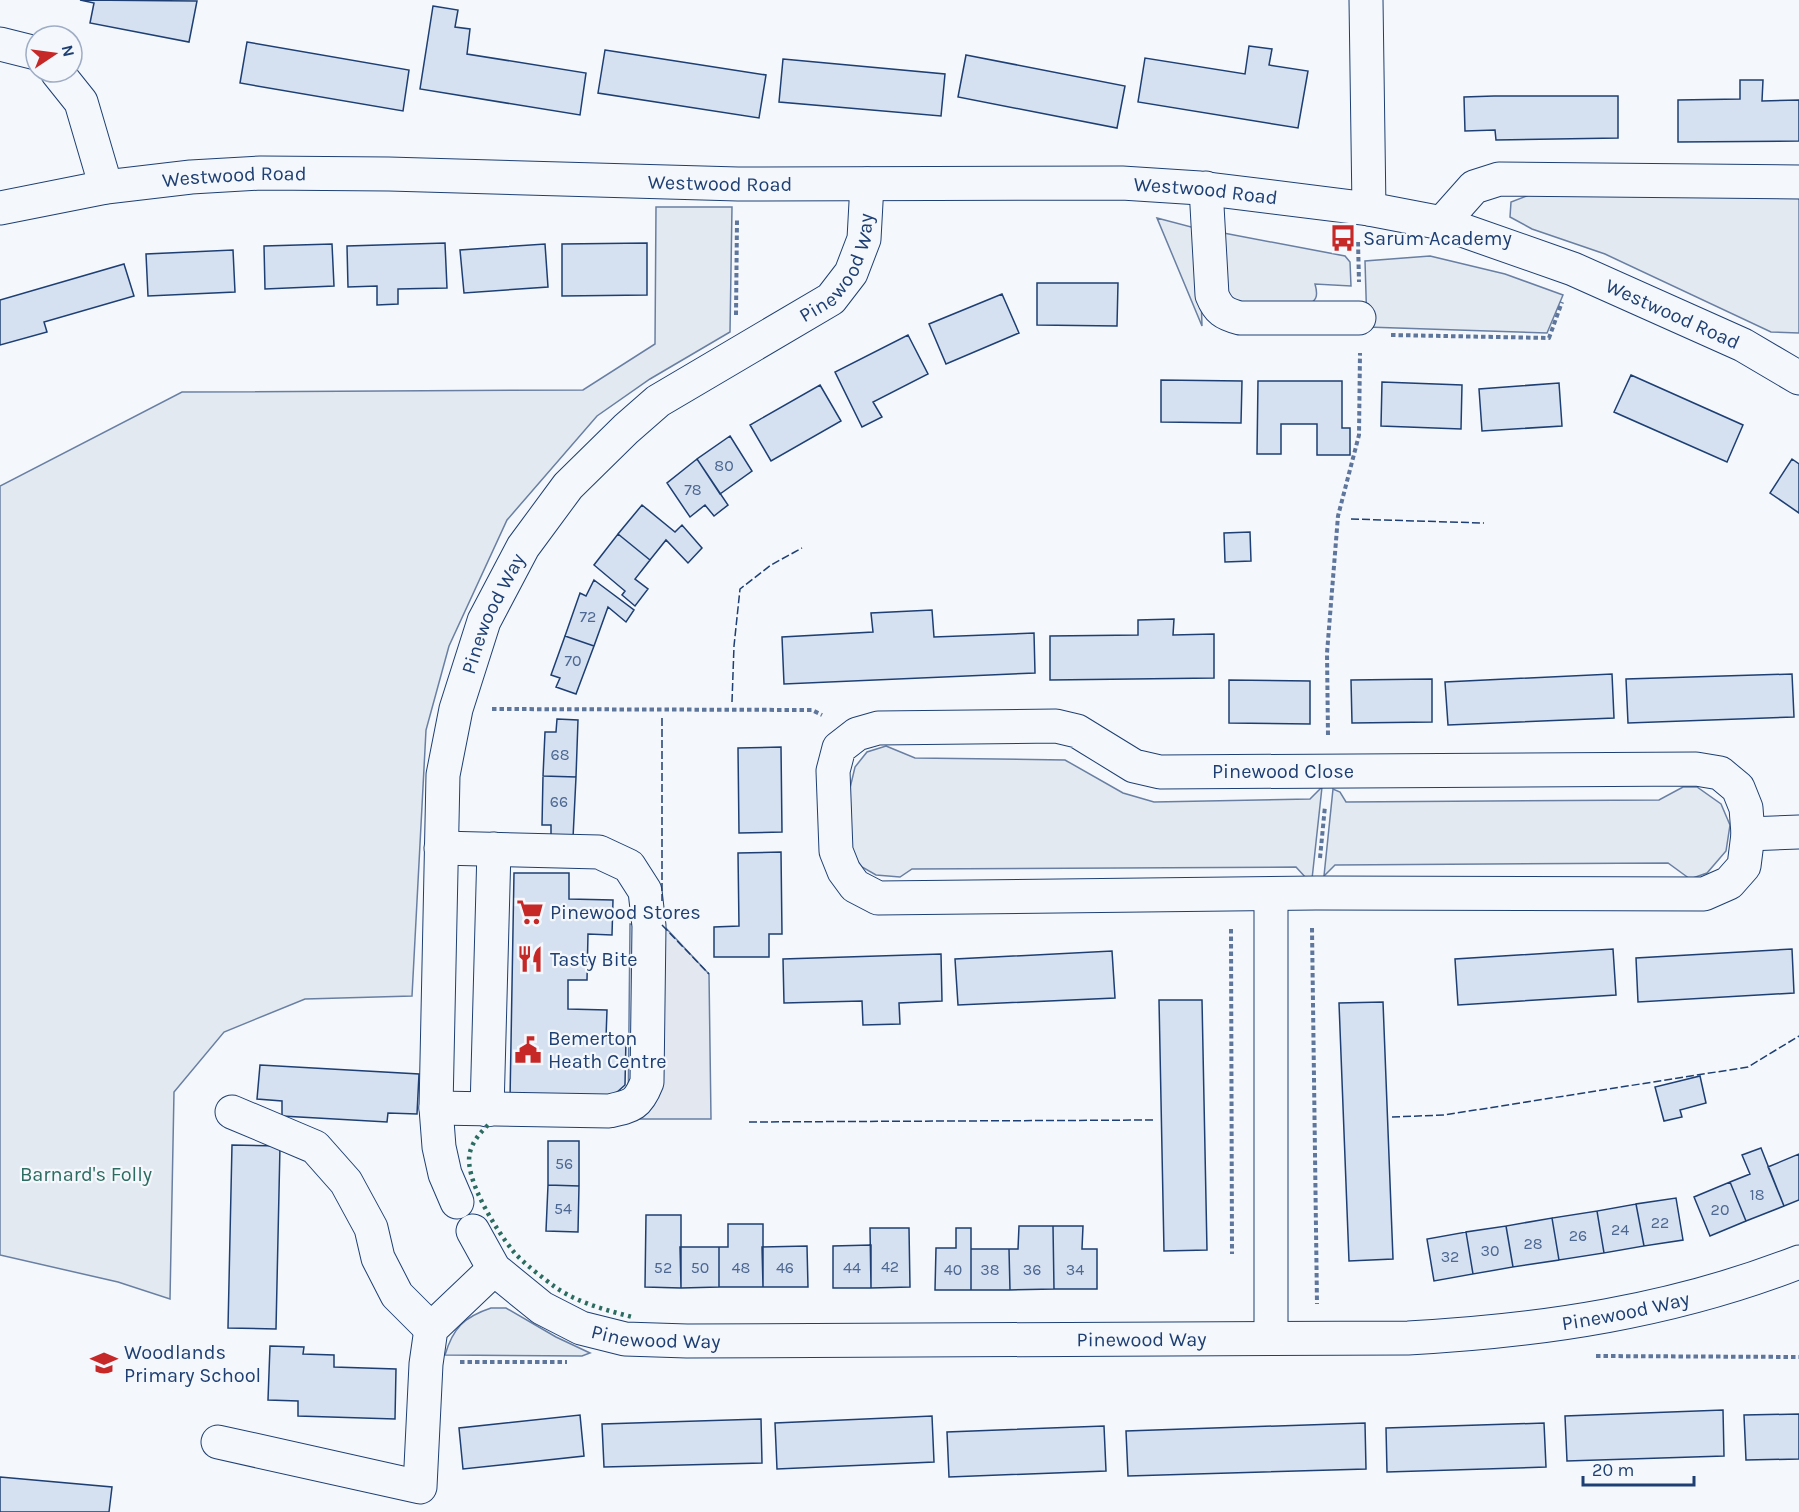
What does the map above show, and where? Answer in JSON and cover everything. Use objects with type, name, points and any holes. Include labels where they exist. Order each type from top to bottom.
[{"type":"street","points":[[1363,209],[1366,0]]},
{"type":"street","points":[[0,44],[24,50]]},
{"type":"street","points":[[67,84],[81,102],[106,187]]},
{"type":"street","name":"Westwood Road","points":[[0,208],[106,187],[191,177],[261,173],[389,174],[738,184],[1122,183],[1206,188],[1363,209],[1442,223],[1573,269],[1743,345],[1799,378]]},
{"type":"street","points":[[1442,223],[1474,187],[1499,179],[1799,182]]},
{"type":"street","name":"Pinewood Way","points":[[457,1202],[445,1174],[439,1147],[436,1108],[443,774],[456,709],[484,621],[523,547],[568,486],[626,429],[658,401],[831,299],[851,273],[864,239],[867,184]]},
{"type":"street","points":[[1206,188],[1212,295],[1217,308],[1225,314],[1240,318],[1360,326]]},
{"type":"street","name":"Pinewood Close","points":[[1056,726],[1077,731],[1134,766],[1160,771],[1696,770],[1720,773],[1738,788],[1746,808],[1748,834],[1744,866],[1729,883],[1704,894],[1271,894],[878,898],[855,885],[844,871],[836,851],[833,771],[839,748],[857,734],[878,728],[1056,726]]},
{"type":"street","points":[[1748,834],[1799,832]]},
{"type":"street","points":[[436,1108],[609,1111],[630,1107],[641,1098],[647,1082],[649,926],[645,891],[629,866],[599,852],[441,848]]},
{"type":"street","points":[[487,1110],[494,849]]},
{"type":"street","points":[[1271,894],[1271,1338]]},
{"type":"street","points":[[232,1112],[315,1147],[346,1182],[371,1228],[378,1258],[397,1296],[431,1329]]},
{"type":"street","name":"Pinewood Way","points":[[473,1231],[494,1269],[542,1308],[581,1328],[625,1339],[699,1341],[1419,1338],[1482,1334],[1620,1314],[1682,1300],[1760,1277],[1799,1262]]},
{"type":"street","points":[[218,1442],[420,1487],[431,1329],[494,1269]]},
{"type":"path","points":[[735,356],[738,184]]},
{"type":"path","points":[[1318,1338],[1312,928],[1329,771],[1328,653],[1338,516],[1359,435],[1363,209]]},
{"type":"path","points":[[1360,326],[1549,338],[1573,269]]},
{"type":"path","points":[[456,709],[813,710],[857,734]]},
{"type":"path","points":[[1231,895],[1232,1254]]},
{"type":"path","points":[[1586,1356],[1799,1357]]},
{"type":"path","points":[[427,1361],[573,1362]]},
{"type":"green space","points":[[1540,191],[1799,191],[1799,333],[1771,332],[1605,254],[1532,229],[1510,217],[1511,202]]},
{"type":"green space","name":"Barnard's Folly","points":[[656,207],[732,207],[730,332],[650,379],[597,416],[507,520],[449,646],[426,730],[412,996],[305,999],[224,1032],[174,1092],[170,1299],[118,1282],[0,1255],[0,486],[182,392],[583,390],[655,344]]},
{"type":"green space","points":[[1157,218],[1199,229],[1202,326]]},
{"type":"green space","points":[[1213,231],[1345,256],[1350,262],[1351,286],[1315,284],[1317,293],[1315,298],[1304,309],[1229,305]]},
{"type":"green space","points":[[1430,256],[1505,274],[1563,295],[1547,333],[1367,327],[1365,261]]},
{"type":"green space","points":[[886,746],[915,758],[1065,760],[1123,793],[1154,802],[1310,799],[1322,787],[1312,879],[1307,879],[1296,867],[912,869],[900,877],[876,875],[862,867],[850,851],[850,788],[855,767],[867,752]]},
{"type":"green space","points":[[1683,787],[1697,787],[1721,804],[1730,825],[1726,851],[1707,873],[1690,879],[1668,863],[1335,865],[1324,876],[1333,789],[1340,792],[1346,802],[1659,800]]},
{"type":"green space","points":[[491,1308],[506,1308],[556,1337],[590,1353],[582,1356],[445,1355],[452,1338],[461,1325],[474,1315]]},
{"type":"shaded area","points":[[630,924],[663,925],[709,974],[711,1119],[628,1119]]},
{"type":"building","points":[[80,0],[197,1],[189,42],[90,23],[94,3]]},
{"type":"building","points":[[433,6],[458,10],[455,27],[470,29],[467,54],[586,73],[580,115],[420,89]]},
{"type":"building","points":[[247,42],[409,70],[403,111],[240,83]]},
{"type":"building","points":[[1249,46],[1272,49],[1269,65],[1308,71],[1298,128],[1138,102],[1145,58],[1245,74]]},
{"type":"building","points":[[605,50],[766,75],[759,118],[598,93]]},
{"type":"building","points":[[966,55],[1125,86],[1117,128],[958,97]]},
{"type":"building","points":[[783,59],[945,74],[941,116],[779,102]]},
{"type":"building","points":[[1740,80],[1763,80],[1762,101],[1799,100],[1799,141],[1678,142],[1678,100],[1740,99]]},
{"type":"building","points":[[1618,96],[1618,138],[1496,140],[1495,130],[1465,131],[1464,97]]},
{"type":"building","points":[[445,243],[447,288],[398,289],[398,304],[377,305],[377,286],[348,287],[347,246]]},
{"type":"building","points":[[647,243],[647,295],[562,296],[562,244]]},
{"type":"building","points":[[332,244],[334,286],[265,289],[264,246]]},
{"type":"building","points":[[545,244],[548,287],[464,293],[460,250]]},
{"type":"building","points":[[233,250],[235,292],[148,296],[146,254]]},
{"type":"building","points":[[124,264],[134,296],[44,322],[47,332],[0,345],[0,300]]},
{"type":"building","points":[[1037,283],[1118,283],[1117,326],[1037,325]]},
{"type":"building","points":[[1002,294],[1019,333],[946,364],[929,324]]},
{"type":"building","points":[[908,335],[928,374],[873,402],[882,417],[862,427],[835,372]]},
{"type":"building","points":[[1631,375],[1743,425],[1727,462],[1614,412]]},
{"type":"building","points":[[1161,380],[1242,381],[1241,423],[1161,422]]},
{"type":"building","points":[[1258,381],[1342,381],[1342,428],[1350,428],[1350,455],[1317,455],[1317,424],[1281,424],[1281,454],[1257,454]]},
{"type":"building","points":[[1382,382],[1462,385],[1461,429],[1381,426]]},
{"type":"building","points":[[1559,383],[1562,426],[1482,431],[1479,389]]},
{"type":"building","points":[[820,385],[841,421],[771,461],[750,425]]},
{"type":"building","points":[[730,436],[752,471],[720,494],[697,459]]},
{"type":"building","points":[[697,459],[728,505],[714,516],[705,505],[690,517],[667,483]]},
{"type":"building","points":[[1792,459],[1799,464],[1799,513],[1770,493]]},
{"type":"building","points":[[642,505],[675,532],[682,525],[702,548],[688,563],[666,540],[650,560],[618,534]]},
{"type":"building","points":[[1250,532],[1251,561],[1225,562],[1224,533]]},
{"type":"building","points":[[618,534],[650,560],[635,579],[648,589],[635,606],[622,595],[625,591],[594,565]]},
{"type":"building","points":[[594,580],[634,610],[626,622],[608,607],[594,646],[565,636],[580,593],[586,596]]},
{"type":"building","points":[[932,610],[934,637],[1034,633],[1035,673],[784,684],[782,637],[873,632],[871,613]]},
{"type":"building","points":[[1174,619],[1173,635],[1214,634],[1214,678],[1050,680],[1050,636],[1138,635],[1138,620]]},
{"type":"building","points":[[565,636],[594,646],[576,694],[556,687],[560,678],[551,675]]},
{"type":"building","points":[[1612,674],[1614,718],[1448,725],[1445,682]]},
{"type":"building","points":[[1792,674],[1794,717],[1628,723],[1626,679]]},
{"type":"building","points":[[1432,679],[1432,722],[1352,723],[1351,680]]},
{"type":"building","points":[[1229,680],[1310,681],[1310,724],[1229,723]]},
{"type":"building","points":[[557,719],[578,720],[576,777],[543,776],[545,732],[556,732]]},
{"type":"building","points":[[781,747],[782,832],[739,833],[738,748]]},
{"type":"building","points":[[543,776],[576,777],[573,838],[551,837],[551,825],[542,825]]},
{"type":"building","points":[[781,852],[782,934],[769,934],[769,957],[714,957],[714,927],[739,926],[738,853]]},
{"type":"building","points":[[514,873],[569,873],[569,899],[613,900],[612,935],[588,934],[587,980],[568,980],[568,1009],[607,1010],[606,1038],[626,1038],[625,1085],[606,1102],[510,1100]]},
{"type":"building","points":[[1613,949],[1616,995],[1458,1005],[1455,959]]},
{"type":"building","points":[[1792,949],[1794,993],[1638,1002],[1636,958]]},
{"type":"building","points":[[1112,951],[1115,998],[958,1005],[955,959]]},
{"type":"building","points":[[941,954],[942,1001],[899,1003],[900,1024],[863,1025],[862,1001],[784,1003],[783,959]]},
{"type":"building","points":[[1159,1000],[1202,1000],[1207,1250],[1164,1251]]},
{"type":"building","points":[[1383,1002],[1393,1259],[1349,1261],[1339,1003]]},
{"type":"building","points":[[260,1065],[419,1074],[417,1114],[388,1113],[387,1122],[282,1116],[282,1101],[257,1099]]},
{"type":"building","points":[[1700,1076],[1706,1103],[1680,1110],[1682,1117],[1664,1121],[1655,1087]]},
{"type":"building","points":[[548,1141],[579,1141],[579,1186],[548,1185]]},
{"type":"building","points":[[232,1145],[280,1146],[276,1329],[228,1328]]},
{"type":"building","points":[[1761,1148],[1784,1206],[1746,1221],[1730,1182],[1750,1174],[1742,1155]]},
{"type":"building","points":[[1799,1154],[1799,1200],[1784,1206],[1768,1167]]},
{"type":"building","points":[[1730,1182],[1746,1221],[1710,1236],[1694,1197]]},
{"type":"building","points":[[548,1185],[579,1186],[578,1232],[546,1231]]},
{"type":"building","points":[[1676,1198],[1683,1240],[1644,1246],[1636,1204]]},
{"type":"building","points":[[1636,1204],[1644,1246],[1604,1253],[1597,1211]]},
{"type":"building","points":[[1597,1211],[1604,1253],[1559,1260],[1552,1218]]},
{"type":"building","points":[[646,1215],[681,1215],[681,1288],[645,1287]]},
{"type":"building","points":[[1552,1218],[1559,1260],[1513,1267],[1506,1226]]},
{"type":"building","points":[[728,1224],[763,1224],[763,1287],[719,1287],[719,1247],[728,1247]]},
{"type":"building","points":[[1019,1226],[1053,1226],[1054,1289],[1010,1290],[1009,1249],[1018,1249]]},
{"type":"building","points":[[1053,1226],[1083,1226],[1082,1249],[1097,1249],[1097,1289],[1054,1289]]},
{"type":"building","points":[[1506,1226],[1513,1267],[1473,1274],[1466,1232]]},
{"type":"building","points":[[870,1228],[909,1228],[910,1287],[871,1288]]},
{"type":"building","points":[[956,1228],[971,1228],[971,1290],[935,1290],[936,1248],[956,1248]]},
{"type":"building","points":[[1466,1232],[1473,1274],[1434,1281],[1427,1239]]},
{"type":"building","points":[[871,1245],[871,1288],[833,1288],[833,1246]]},
{"type":"building","points":[[807,1246],[808,1287],[763,1287],[762,1247]]},
{"type":"building","points":[[680,1247],[719,1247],[719,1287],[681,1288]]},
{"type":"building","points":[[971,1249],[1009,1249],[1010,1290],[971,1290]]},
{"type":"building","points":[[270,1346],[304,1347],[303,1354],[334,1355],[334,1367],[396,1369],[395,1419],[298,1416],[298,1401],[268,1400]]},
{"type":"building","points":[[1723,1410],[1724,1456],[1567,1461],[1565,1416]]},
{"type":"building","points":[[1799,1414],[1799,1459],[1746,1460],[1744,1415]]},
{"type":"building","points":[[580,1415],[584,1456],[463,1469],[459,1428]]},
{"type":"building","points":[[932,1416],[934,1462],[777,1469],[775,1423]]},
{"type":"building","points":[[761,1419],[762,1463],[604,1467],[602,1424]]},
{"type":"building","points":[[1365,1423],[1366,1469],[1128,1476],[1126,1431]]},
{"type":"building","points":[[1544,1423],[1546,1467],[1387,1472],[1386,1428]]},
{"type":"building","points":[[1104,1426],[1106,1471],[949,1477],[947,1432]]},
{"type":"building","points":[[0,1477],[112,1487],[109,1512],[0,1512]]},
{"type":"hedge","points":[[488,1125],[473,1144],[469,1163],[483,1204],[506,1242],[517,1256],[564,1293],[592,1305],[632,1317]]},
{"type":"fence","points":[[1351,519],[1484,523]]},
{"type":"fence","points":[[732,702],[734,646],[740,589],[771,565],[802,548]]},
{"type":"fence","points":[[662,718],[662,901]]},
{"type":"fence","points":[[662,925],[709,974]]},
{"type":"fence","points":[[1392,1117],[1444,1115],[1748,1067],[1799,1036]]},
{"type":"fence","points":[[749,1122],[1156,1120]]},
{"type":"place","name":"Sarum Academy","points":[[1343,238]]},
{"type":"place","name":"Pinewood Stores","points":[[530,912]]},
{"type":"place","name":"Tasty Bite","points":[[530,959]]},
{"type":"place","name":"Bemerton Heath Centre","points":[[528,1050]]},
{"type":"place","name":"Woodlands Primary School","points":[[104,1363]]}]
